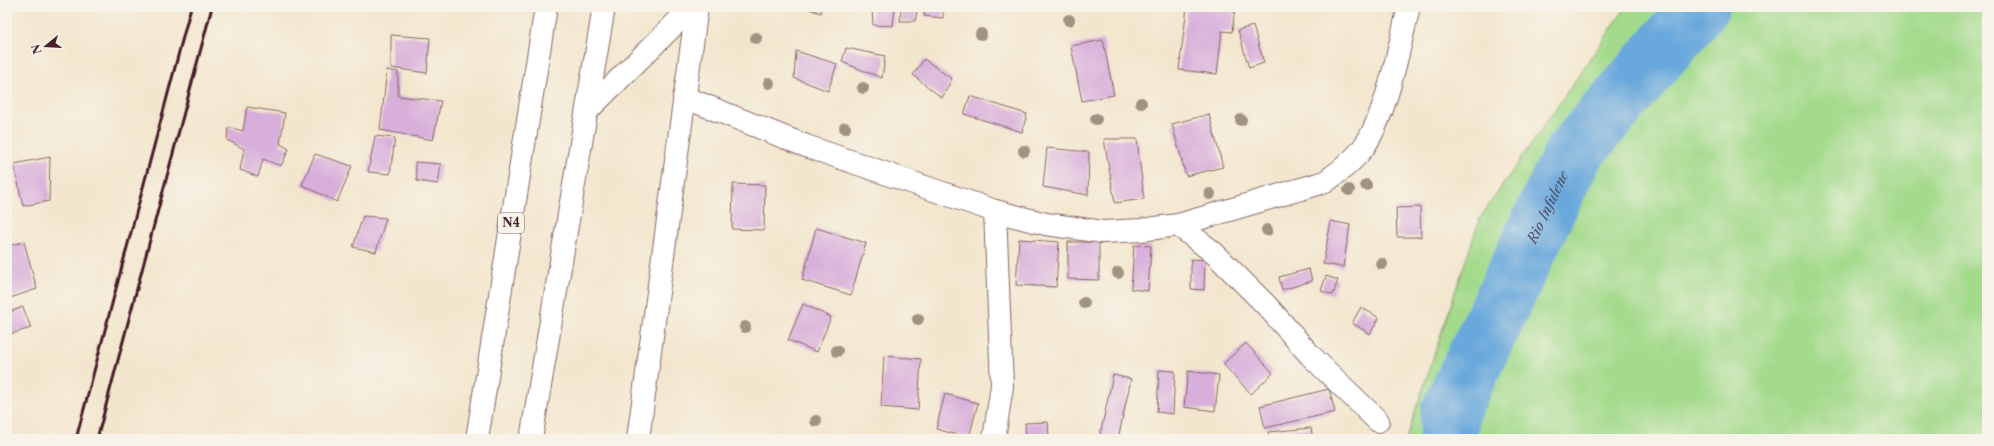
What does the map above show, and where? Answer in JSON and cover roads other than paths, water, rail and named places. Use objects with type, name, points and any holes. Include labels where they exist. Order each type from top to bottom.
[{"type":"main road","name":"N4","points":[[477,439],[546,7]]},
{"type":"main road","points":[[531,439],[588,110],[604,7]]},
{"type":"main road","points":[[588,110],[692,7]]},
{"type":"main road","points":[[638,439],[697,7]]},
{"type":"main road","points":[[684,97],[806,146],[995,211],[1046,224],[1103,232],[1141,230],[1178,225],[1325,182],[1359,154],[1371,134],[1387,94],[1409,7]]},
{"type":"main road","points":[[994,439],[1002,386],[995,211]]},
{"type":"main road","points":[[1178,225],[1224,264],[1267,306],[1310,355],[1378,421]]},
{"type":"waterway","name":"Rio Infulene","points":[[1448,439],[1450,412],[1573,154],[1700,7]]},
{"type":"railway","points":[[76,439],[191,7]]},
{"type":"railway","points":[[97,439],[212,7]]}]
